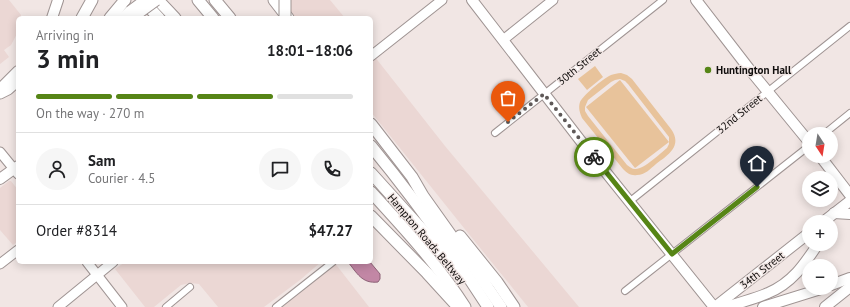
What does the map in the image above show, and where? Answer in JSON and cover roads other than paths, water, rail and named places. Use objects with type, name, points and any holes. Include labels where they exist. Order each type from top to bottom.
[{"type":"highway","points":[[83,16],[92,0]]},
{"type":"highway","points":[[142,0],[157,16]]},
{"type":"highway","points":[[132,15],[157,0],[173,16]]},
{"type":"highway","points":[[198,0],[211,16]]},
{"type":"highway","points":[[215,0],[228,16]]},
{"type":"highway","points":[[274,0],[286,16]]},
{"type":"highway","points":[[285,0],[287,16]]},
{"type":"highway","points":[[112,16],[124,1]]},
{"type":"highway","points":[[0,93],[8,89],[16,82]]},
{"type":"highway","points":[[373,127],[497,282],[514,307]]},
{"type":"highway","points":[[373,148],[410,194],[456,258],[488,307]]},
{"type":"highway","name":"Hampton Roads Beltway","points":[[373,175],[443,254],[481,307]]},
{"type":"highway","points":[[412,177],[423,196],[500,307]]},
{"type":"highway","name":"Hampton Roads Beltway","points":[[373,194],[432,261],[465,307]]},
{"type":"highway","points":[[373,218],[458,307]]},
{"type":"main road","points":[[53,16],[58,0]]},
{"type":"main road","points":[[132,15],[145,0]]},
{"type":"main road","points":[[373,54],[442,0]]},
{"type":"main road","points":[[472,0],[629,202],[715,307]]},
{"type":"main road","points":[[503,40],[553,0]]},
{"type":"main road","points":[[696,0],[802,133]]},
{"type":"main road","points":[[0,89],[16,73]]},
{"type":"main road","points":[[0,152],[16,169]]},
{"type":"main road","points":[[825,163],[850,195]]},
{"type":"main road","points":[[0,179],[16,171]]},
{"type":"main road","points":[[835,215],[850,201]]},
{"type":"main road","points":[[838,217],[850,214]]},
{"type":"main road","name":"34th Street","points":[[715,307],[802,239]]},
{"type":"main road","points":[[727,307],[758,297],[783,285],[801,268],[813,251]]},
{"type":"main road","points":[[0,264],[16,252]]},
{"type":"main road","points":[[89,264],[122,307]]},
{"type":"main road","points":[[58,307],[111,264]]},
{"type":"main road","points":[[838,282],[850,278]]},
{"type":"main road","points":[[825,307],[850,287]]},
{"type":"main road","points":[[763,307],[802,295]]},
{"type":"street","name":"30th Street","points":[[495,133],[663,0]]},
{"type":"street","name":"32nd Street","points":[[629,202],[850,26]]},
{"type":"street","points":[[833,127],[850,114]]},
{"type":"street","points":[[625,291],[802,152]]},
{"type":"street","points":[[276,307],[330,264]]},
{"type":"street","points":[[166,307],[190,287]]},
{"type":"place","name":"Huntington Hall","points":[[708,70]]}]
